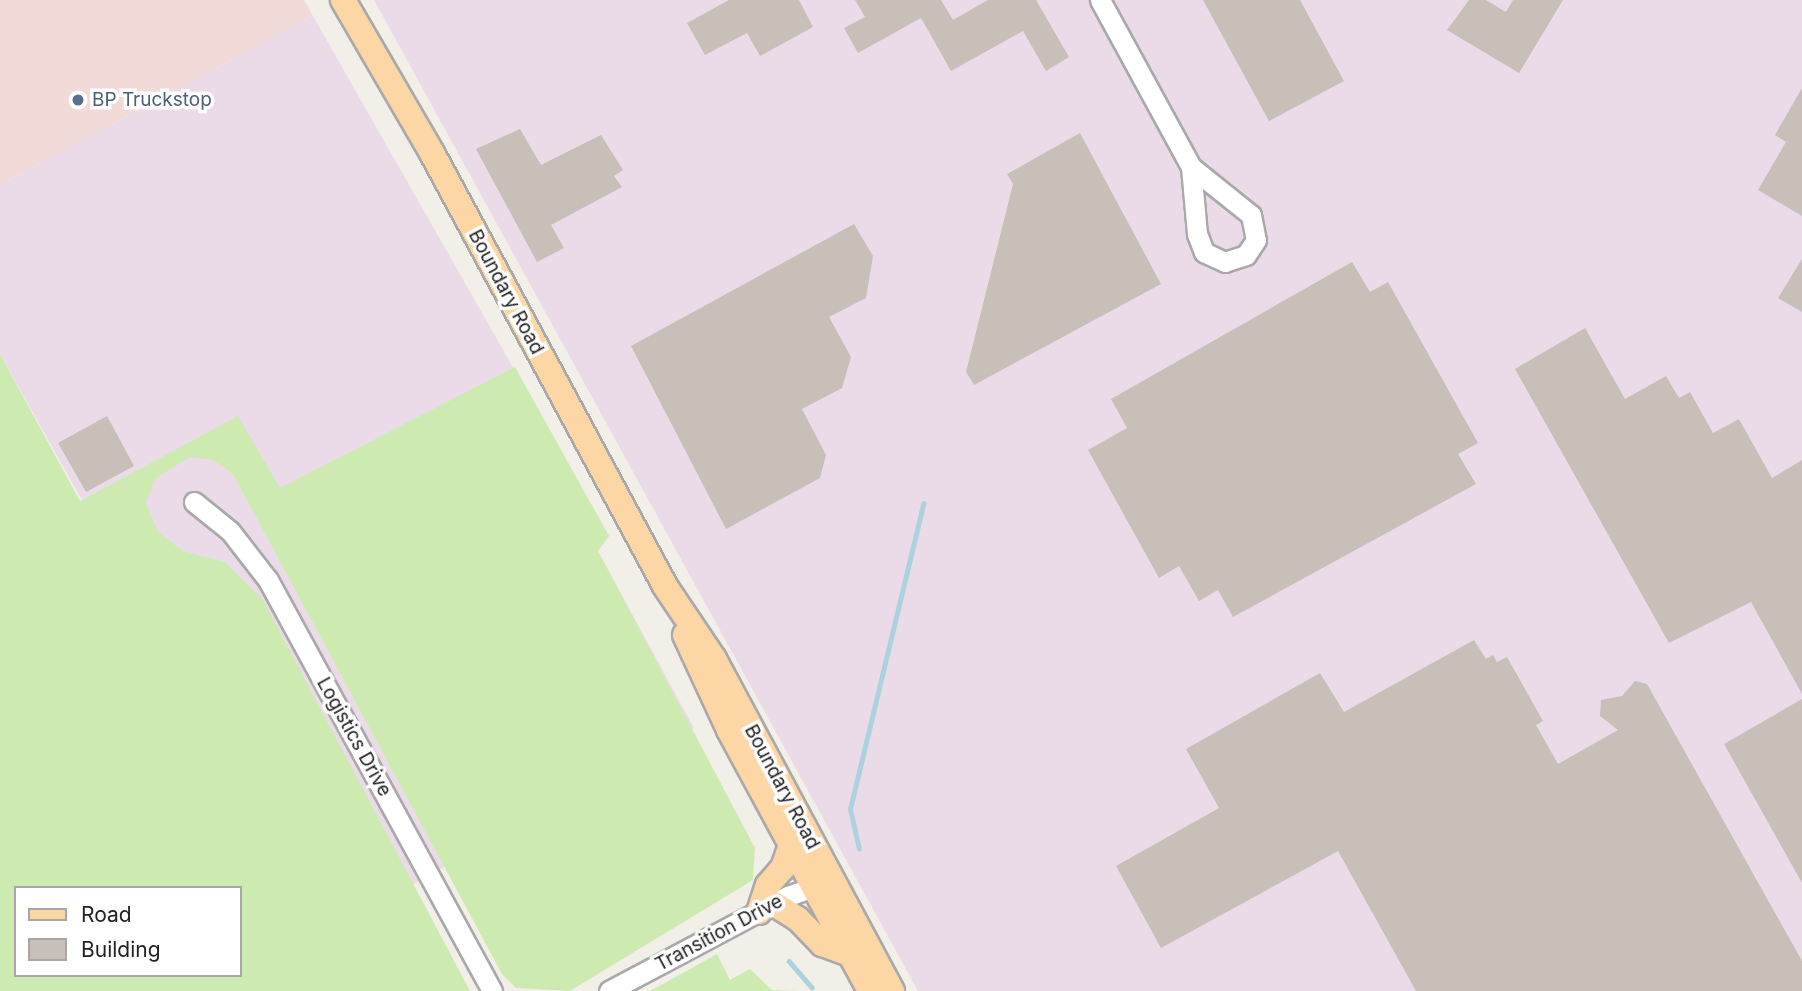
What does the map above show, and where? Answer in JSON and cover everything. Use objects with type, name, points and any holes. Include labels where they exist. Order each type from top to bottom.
[{"type":"main road","name":"Boundary Road","points":[[343,0],[432,153],[665,586],[714,659],[823,884],[850,954],[870,991]]},
{"type":"main road","name":"Boundary Road","points":[[665,586],[706,686],[791,845],[823,884],[892,991]]},
{"type":"main road","points":[[791,845],[783,867],[768,885],[767,908],[798,919],[822,944],[850,954]]},
{"type":"street","points":[[1100,0],[1191,167],[1251,215],[1256,240],[1246,255],[1225,262],[1204,252],[1197,234],[1191,167]]},
{"type":"street","name":"Logistics Drive","points":[[194,502],[230,531],[268,580],[492,991]]},
{"type":"street","name":"Transition Drive","points":[[608,991],[767,908],[823,884]]},
{"type":"shaded area","name":"BP Truckstop","points":[[0,0],[304,0],[313,16],[0,185]]},
{"type":"shaded area","points":[[374,0],[1802,0],[1802,991],[918,991]]},
{"type":"shaded area","points":[[313,16],[609,536],[598,551],[694,728],[325,933],[0,354],[0,185]]},
{"type":"green space","points":[[0,354],[80,501],[238,416],[280,488],[515,367],[609,536],[598,551],[755,848],[753,880],[570,991],[516,988],[502,974],[233,474],[213,460],[190,457],[156,478],[146,503],[158,532],[183,551],[225,562],[263,600],[470,991],[0,991]]},
{"type":"green space","points":[[717,954],[730,980],[750,969],[772,990],[798,991],[650,991]]},
{"type":"building","points":[[729,0],[799,0],[813,27],[760,56],[747,33],[705,55],[687,23]]},
{"type":"building","points":[[855,0],[941,0],[953,20],[988,0],[1036,0],[1069,57],[1046,71],[1023,31],[951,71],[921,18],[858,53],[844,28],[865,17]]},
{"type":"building","points":[[1203,0],[1300,0],[1344,81],[1269,121]]},
{"type":"building","points":[[1469,0],[1486,0],[1506,12],[1513,0],[1563,0],[1519,73],[1447,30]]},
{"type":"building","points":[[1802,88],[1802,216],[1758,190],[1786,142],[1775,135]]},
{"type":"building","points":[[520,129],[541,165],[601,135],[623,170],[614,176],[622,187],[551,225],[564,248],[537,262],[476,149]]},
{"type":"building","points":[[1080,133],[1161,284],[974,385],[966,372],[1013,184],[1007,174]]},
{"type":"building","points":[[854,224],[873,256],[866,298],[829,317],[851,357],[842,388],[802,409],[826,455],[820,478],[726,529],[631,346]]},
{"type":"building","points":[[1802,259],[1802,312],[1778,298]]},
{"type":"building","points":[[1352,262],[1370,292],[1388,282],[1478,443],[1458,454],[1476,484],[1233,617],[1218,590],[1199,601],[1179,566],[1159,578],[1088,450],[1127,428],[1111,399]]},
{"type":"building","points":[[1585,328],[1625,399],[1666,376],[1679,398],[1690,392],[1713,433],[1739,419],[1772,478],[1802,460],[1802,694],[1751,602],[1669,643],[1515,369]]},
{"type":"building","points":[[107,416],[134,466],[86,492],[58,443]]},
{"type":"building","points":[[1474,640],[1486,659],[1493,655],[1497,662],[1507,657],[1543,721],[1536,725],[1558,764],[1618,730],[1600,716],[1601,700],[1622,696],[1635,681],[1647,684],[1802,961],[1802,991],[1416,991],[1338,851],[1161,948],[1116,866],[1219,808],[1186,749],[1320,673],[1344,712]]},
{"type":"building","points":[[1802,699],[1802,883],[1724,744]]},
{"type":"waterway","points":[[859,849],[850,809],[923,504]]},
{"type":"waterway","points":[[789,961],[812,987]]},
{"type":"place","name":"BP Truckstop","points":[[78,100]]}]
